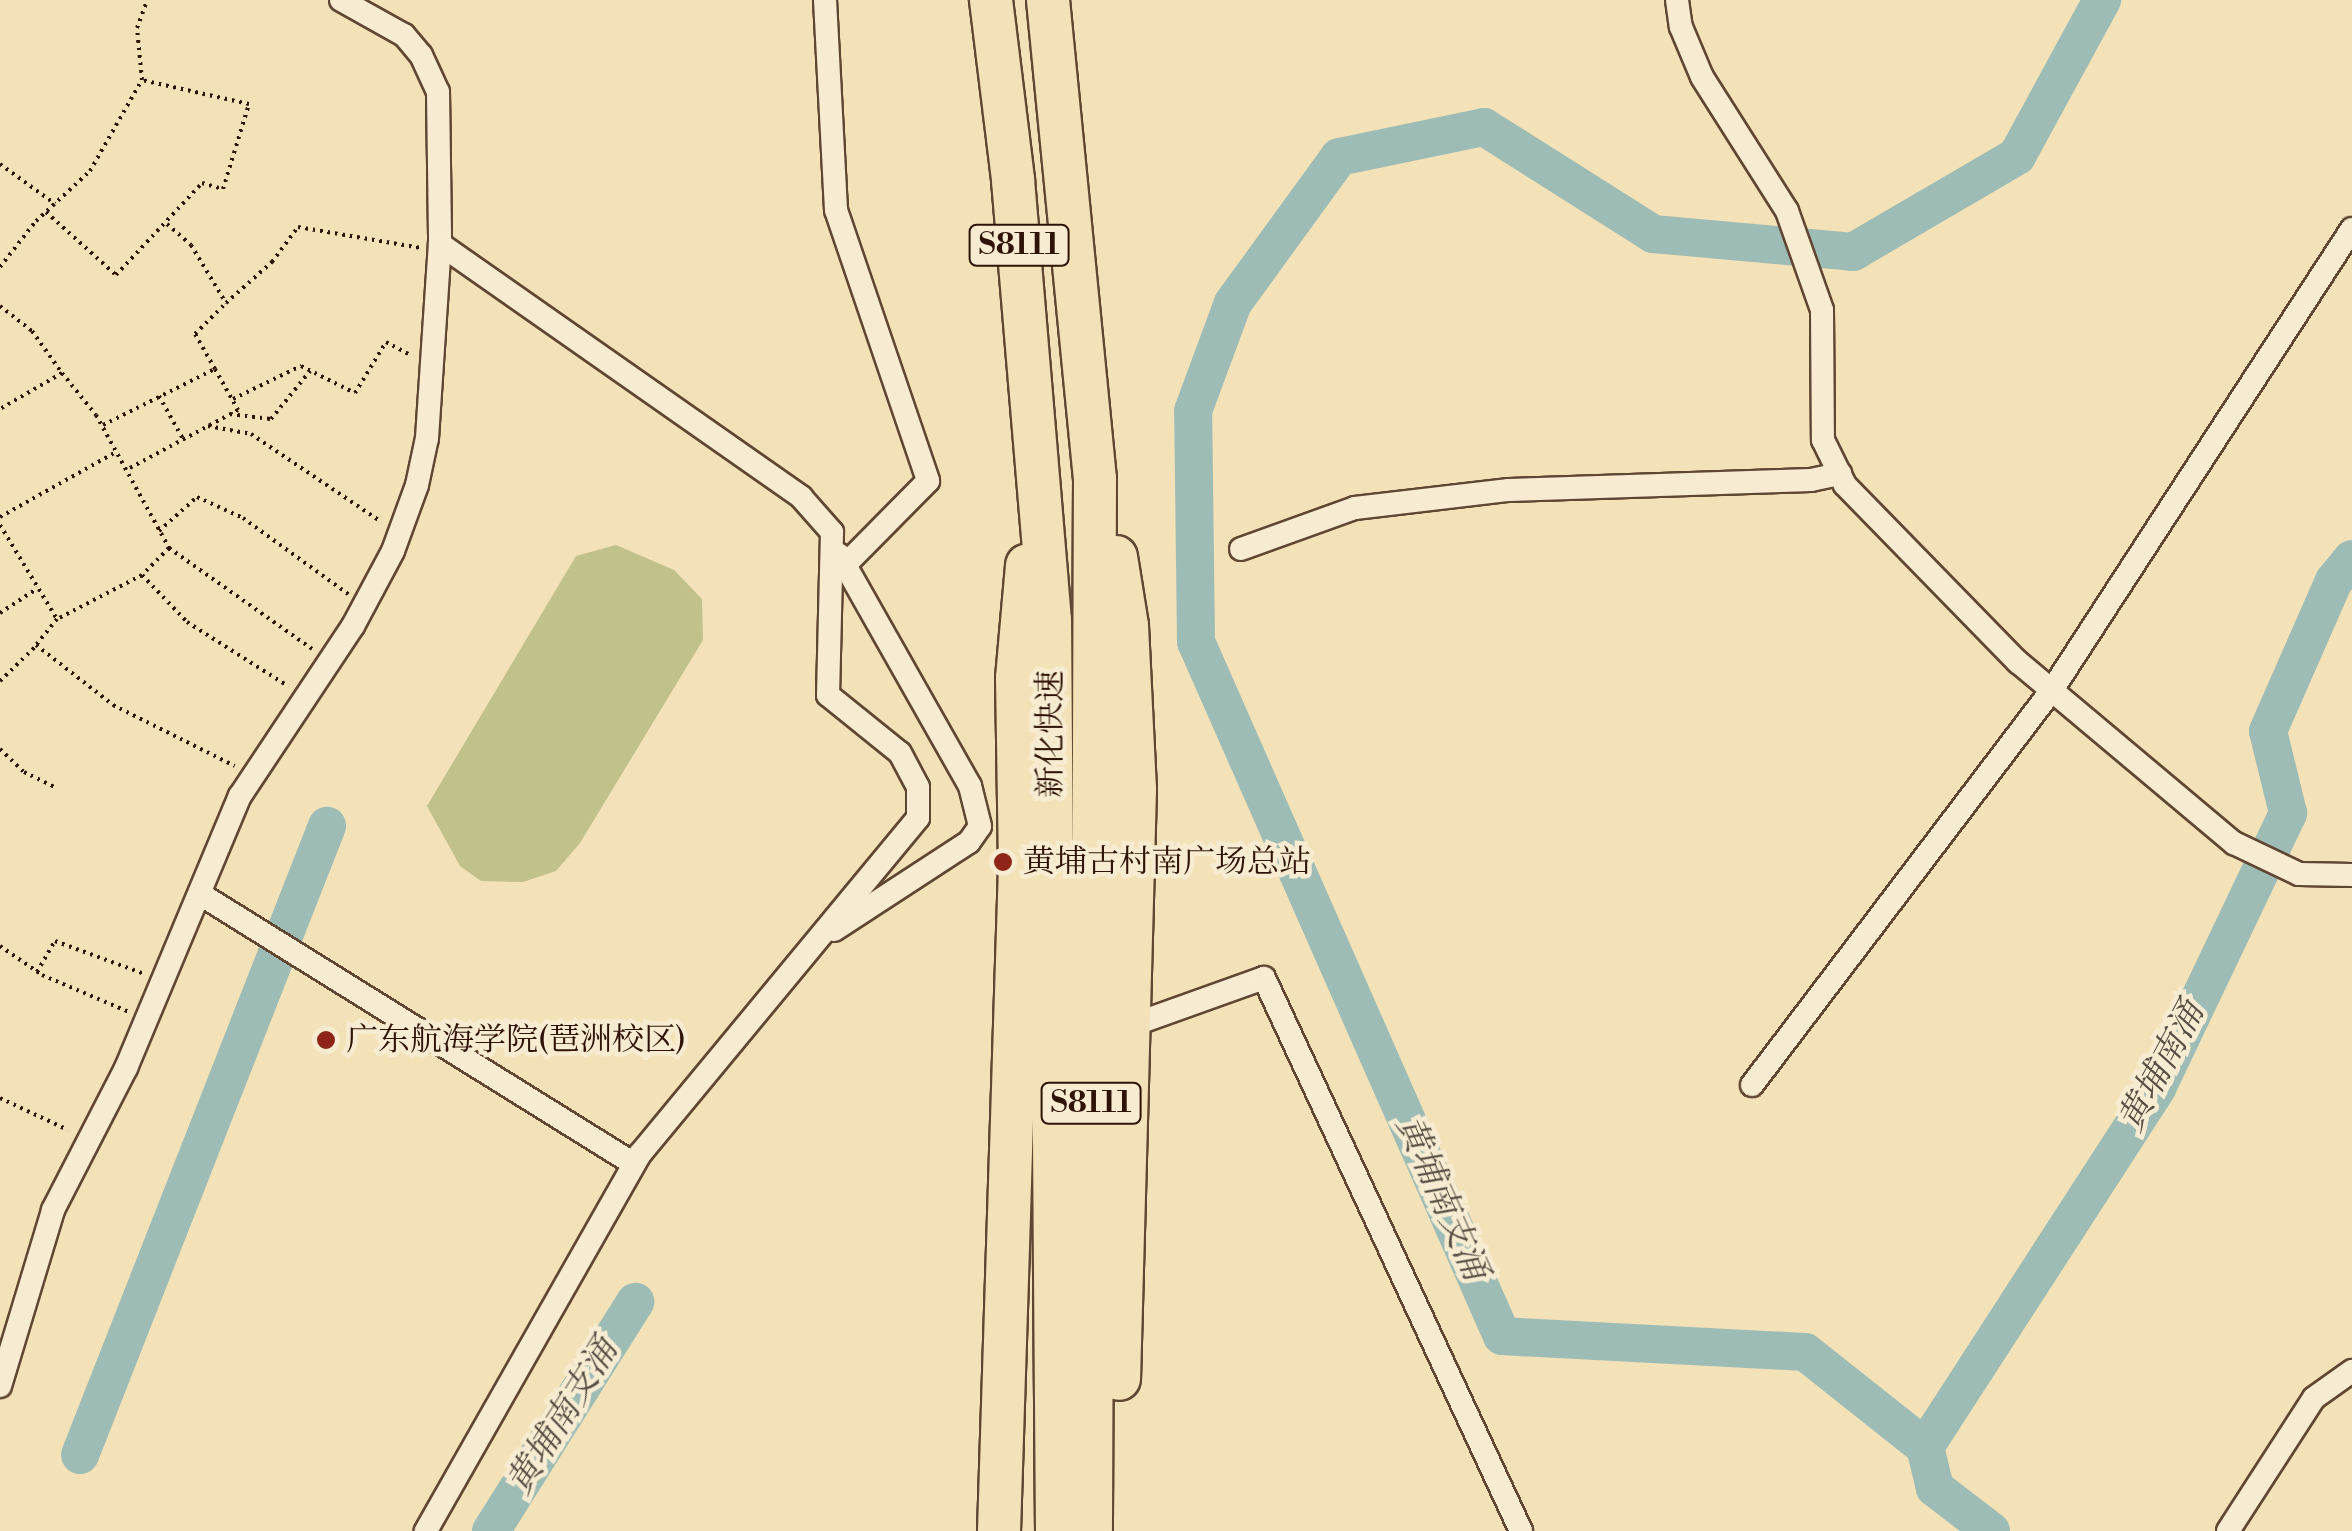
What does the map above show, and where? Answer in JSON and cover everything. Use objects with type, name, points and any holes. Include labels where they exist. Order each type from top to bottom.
[{"type":"highway","name":"新化快速","points":[[991,0],[1014,180],[1052,677],[1050,1083],[1057,1531]]},
{"type":"highway","name":"新化快速","points":[[1048,0],[1095,479],[1092,1531]]},
{"type":"highway","points":[[1095,479],[1123,591],[1136,789],[1113,1531]]},
{"type":"highway","points":[[1000,1531],[1020,867],[1017,678],[1037,490]]},
{"type":"street","points":[[0,1386],[53,1210],[147,1020],[253,775],[364,606],[400,534],[417,485],[427,438],[440,248],[438,92],[421,55],[404,34],[342,0]]},
{"type":"street","points":[[826,0],[836,210],[928,480],[846,564]]},
{"type":"street","points":[[1677,0],[1681,27],[1702,77],[1788,211],[1822,310],[1823,440],[1840,474],[2018,662],[2234,843],[2300,874],[2352,875]]},
{"type":"street","points":[[1752,1085],[2052,690],[2352,229]]},
{"type":"street","points":[[426,1531],[634,1164],[918,818],[918,787],[900,752],[828,695],[832,532],[801,496],[440,248]]},
{"type":"street","points":[[1241,549],[1355,508],[1509,490],[1811,480],[1840,474]]},
{"type":"street","points":[[815,942],[969,842],[980,826],[970,786],[831,542]]},
{"type":"street","points":[[200,894],[634,1164]]},
{"type":"street","points":[[1130,1026],[1264,978],[1521,1531]]},
{"type":"street","points":[[2228,1531],[2314,1398],[2352,1370]]},
{"type":"path","points":[[1,264],[46,212],[90,171],[142,80],[136,28],[147,0]]},
{"type":"path","points":[[46,212],[116,276],[202,183],[223,189],[249,104],[142,80]]},
{"type":"path","points":[[0,164],[55,204]]},
{"type":"path","points":[[167,224],[191,245],[226,303]]},
{"type":"path","points":[[126,470],[238,410],[195,334],[272,262],[298,227],[440,248]]},
{"type":"path","points":[[0,306],[32,331],[101,425],[169,548],[329,661]]},
{"type":"path","points":[[232,399],[301,366],[355,394],[386,342],[432,367]]},
{"type":"path","points":[[101,425],[215,368]]},
{"type":"path","points":[[230,414],[271,419],[310,370]]},
{"type":"path","points":[[0,410],[62,373]]},
{"type":"path","points":[[159,396],[183,439]]},
{"type":"path","points":[[208,426],[251,434],[400,534]]},
{"type":"path","points":[[0,516],[116,452]]},
{"type":"path","points":[[160,530],[198,497],[242,518],[364,606]]},
{"type":"path","points":[[0,525],[57,619]]},
{"type":"path","points":[[0,681],[57,619],[142,576],[169,548]]},
{"type":"path","points":[[142,576],[187,622],[305,696]]},
{"type":"path","points":[[0,612],[38,588]]},
{"type":"path","points":[[36,645],[112,704],[253,775]]},
{"type":"path","points":[[0,748],[24,772],[56,788]]},
{"type":"path","points":[[38,972],[55,941],[163,982]]},
{"type":"path","points":[[0,946],[38,972],[147,1020]]},
{"type":"path","points":[[0,1098],[88,1140]]},
{"type":"green space","points":[[616,545],[674,570],[702,599],[703,640],[580,843],[556,871],[523,882],[481,881],[460,866],[427,806],[576,556]]},
{"type":"waterway","points":[[1925,1447],[1805,1352],[1502,1336],[1196,642],[1193,411],[1233,303],[1339,157],[1484,127],[1653,234],[1853,252],[2017,156],[2102,0]]},
{"type":"waterway","name":"黄埔南涌","points":[[1991,1531],[1935,1488],[1925,1447],[2157,1088],[2288,813],[2268,731],[2334,581],[2352,559]]},
{"type":"waterway","points":[[80,1455],[327,826]]},
{"type":"waterway","name":"黄埔南支涌","points":[[491,1531],[635,1302]]},
{"type":"place","name":"黄埔古村南广场总站","points":[[1003,862]]},
{"type":"place","name":"广东航海学院(琶洲校区)","points":[[326,1040]]}]
